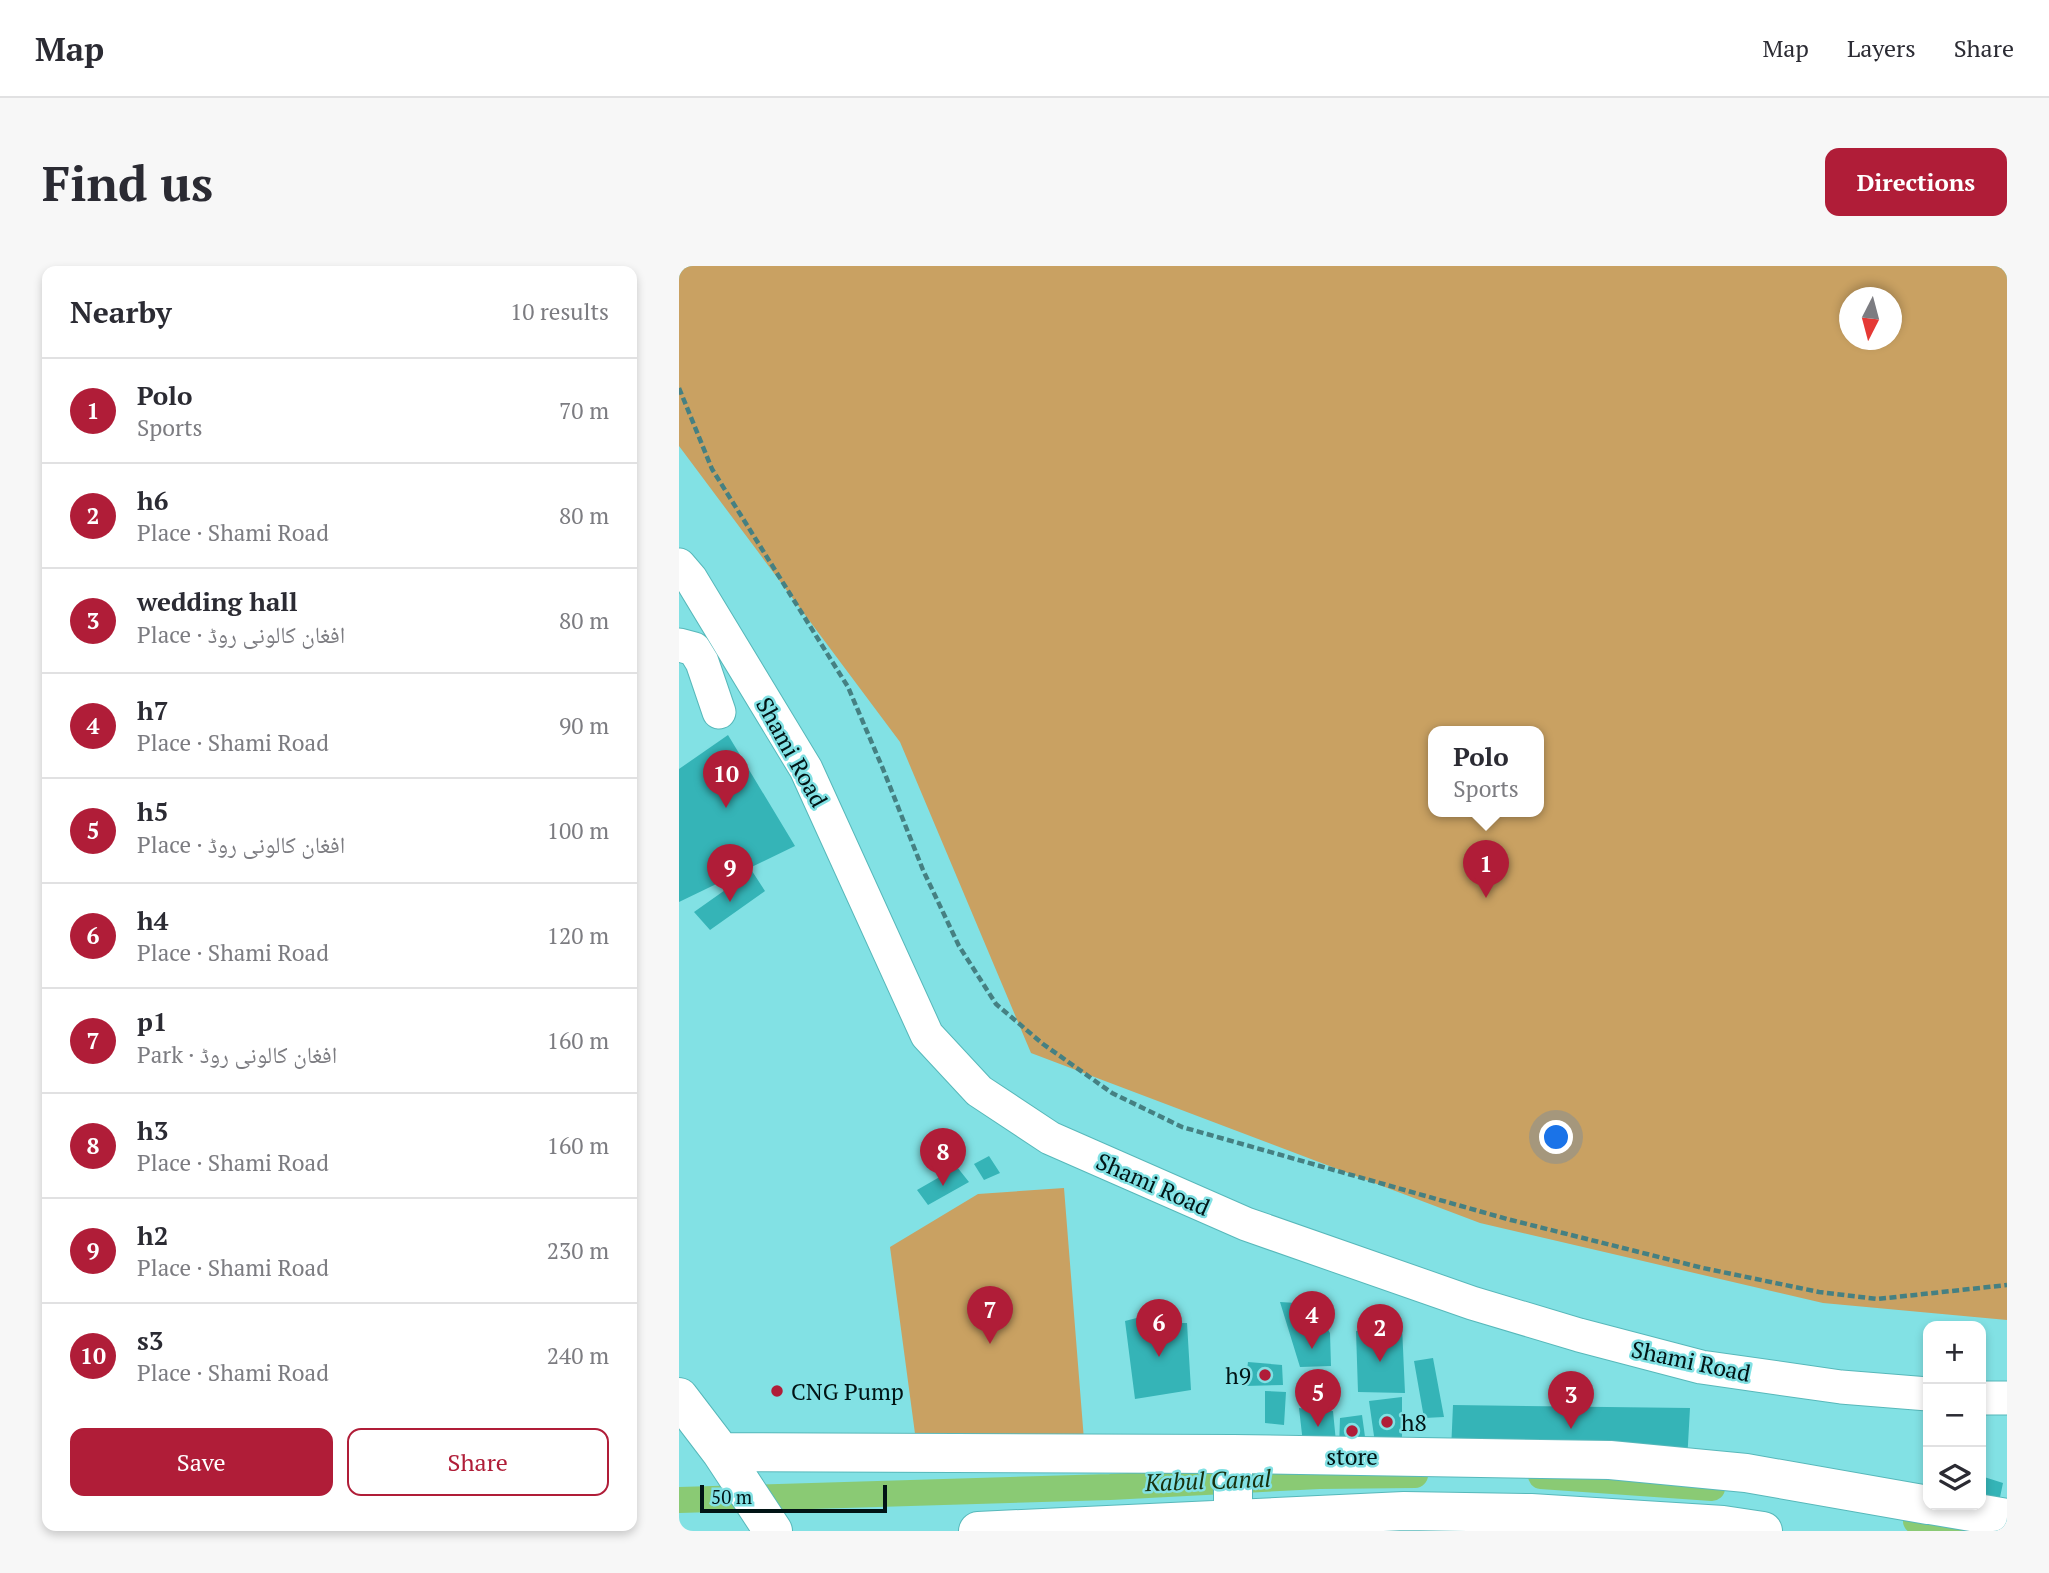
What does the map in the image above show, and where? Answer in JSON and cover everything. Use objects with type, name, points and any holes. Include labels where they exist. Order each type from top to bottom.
[{"type":"main road","points":[[679,1397],[728,1464],[771,1530]]},
{"type":"main road","points":[[978,1531],[1233,1488],[1610,1461],[1746,1473],[1923,1504]]},
{"type":"main road","points":[[728,1464],[1233,1488],[1404,1511],[1531,1513],[1723,1525],[1763,1531]]},
{"type":"main road","points":[[1959,1510],[2007,1518]]},
{"type":"street","name":"Shami Road","points":[[679,565],[691,579],[806,769],[927,1035],[979,1091],[1040,1132],[1246,1224],[1472,1303],[1552,1327],[1701,1367],[1841,1387],[1923,1394]]},
{"type":"street","points":[[679,645],[694,649],[702,662],[719,712]]},
{"type":"street","points":[[1986,1398],[2007,1398]]},
{"type":"path","points":[[679,388],[712,469],[848,687],[923,870],[959,946],[996,1004],[1043,1044],[1112,1093],[1182,1127],[1507,1219],[1703,1268],[1819,1292],[1877,1300],[2007,1285]]},
{"type":"shaded area","points":[[679,266],[2007,266],[2007,1320],[1823,1303],[1480,1223],[1031,1053],[900,742],[679,446]]},
{"type":"shaded area","points":[[1064,1188],[1084,1440],[916,1441],[890,1247],[978,1194]]},
{"type":"building","points":[[728,735],[795,846],[679,902],[679,769]]},
{"type":"building","points":[[752,871],[765,891],[710,930],[694,912]]},
{"type":"building","points":[[989,1156],[1000,1173],[984,1180],[974,1164]]},
{"type":"building","points":[[957,1167],[969,1182],[928,1205],[917,1190]]},
{"type":"building","points":[[1280,1302],[1313,1304],[1330,1333],[1331,1366],[1300,1367]]},
{"type":"building","points":[[1164,1311],[1168,1323],[1187,1323],[1191,1390],[1135,1399],[1125,1321]]},
{"type":"building","points":[[1402,1326],[1405,1393],[1358,1392],[1356,1331]]},
{"type":"building","points":[[1433,1358],[1444,1417],[1424,1418],[1414,1361]]},
{"type":"building","name":"h9","points":[[1248,1362],[1282,1365],[1283,1385],[1245,1386]]},
{"type":"building","name":"store","points":[[1265,1391],[1286,1392],[1284,1425],[1265,1423]]},
{"type":"building","name":"h8","points":[[1402,1397],[1402,1445],[1375,1443],[1369,1401]]},
{"type":"building","points":[[1453,1405],[1690,1408],[1687,1462],[1451,1451]]},
{"type":"building","points":[[1299,1408],[1333,1411],[1336,1442],[1303,1443]]},
{"type":"building","name":"store","points":[[1362,1415],[1366,1444],[1339,1447],[1340,1418]]},
{"type":"building","points":[[1986,1478],[2003,1483],[1999,1502],[1986,1499]]},
{"type":"waterway","name":"Kabul Canal","points":[[679,1500],[1110,1487],[1319,1476],[1415,1475]]},
{"type":"waterway","name":"Kabul Canal","points":[[1541,1476],[1712,1488]]},
{"type":"waterway","points":[[1916,1521],[1965,1531]]},
{"type":"place","name":"s3","points":[[726,808]]},
{"type":"place","name":"Polo","points":[[1486,898]]},
{"type":"place","name":"h2","points":[[730,902]]},
{"type":"place","name":"h3","points":[[943,1186]]},
{"type":"place","name":"p1","points":[[990,1344]]},
{"type":"place","name":"h7","points":[[1312,1349]]},
{"type":"place","name":"h4","points":[[1159,1357]]},
{"type":"place","name":"h6","points":[[1380,1362]]},
{"type":"place","name":"h9","points":[[1265,1375]]},
{"type":"place","name":"CNG Pump","points":[[777,1391]]},
{"type":"place","name":"h8","points":[[1387,1422]]},
{"type":"place","name":"h5","points":[[1318,1427]]},
{"type":"place","name":"wedding hall","points":[[1571,1429]]},
{"type":"place","name":"store","points":[[1352,1431]]}]
